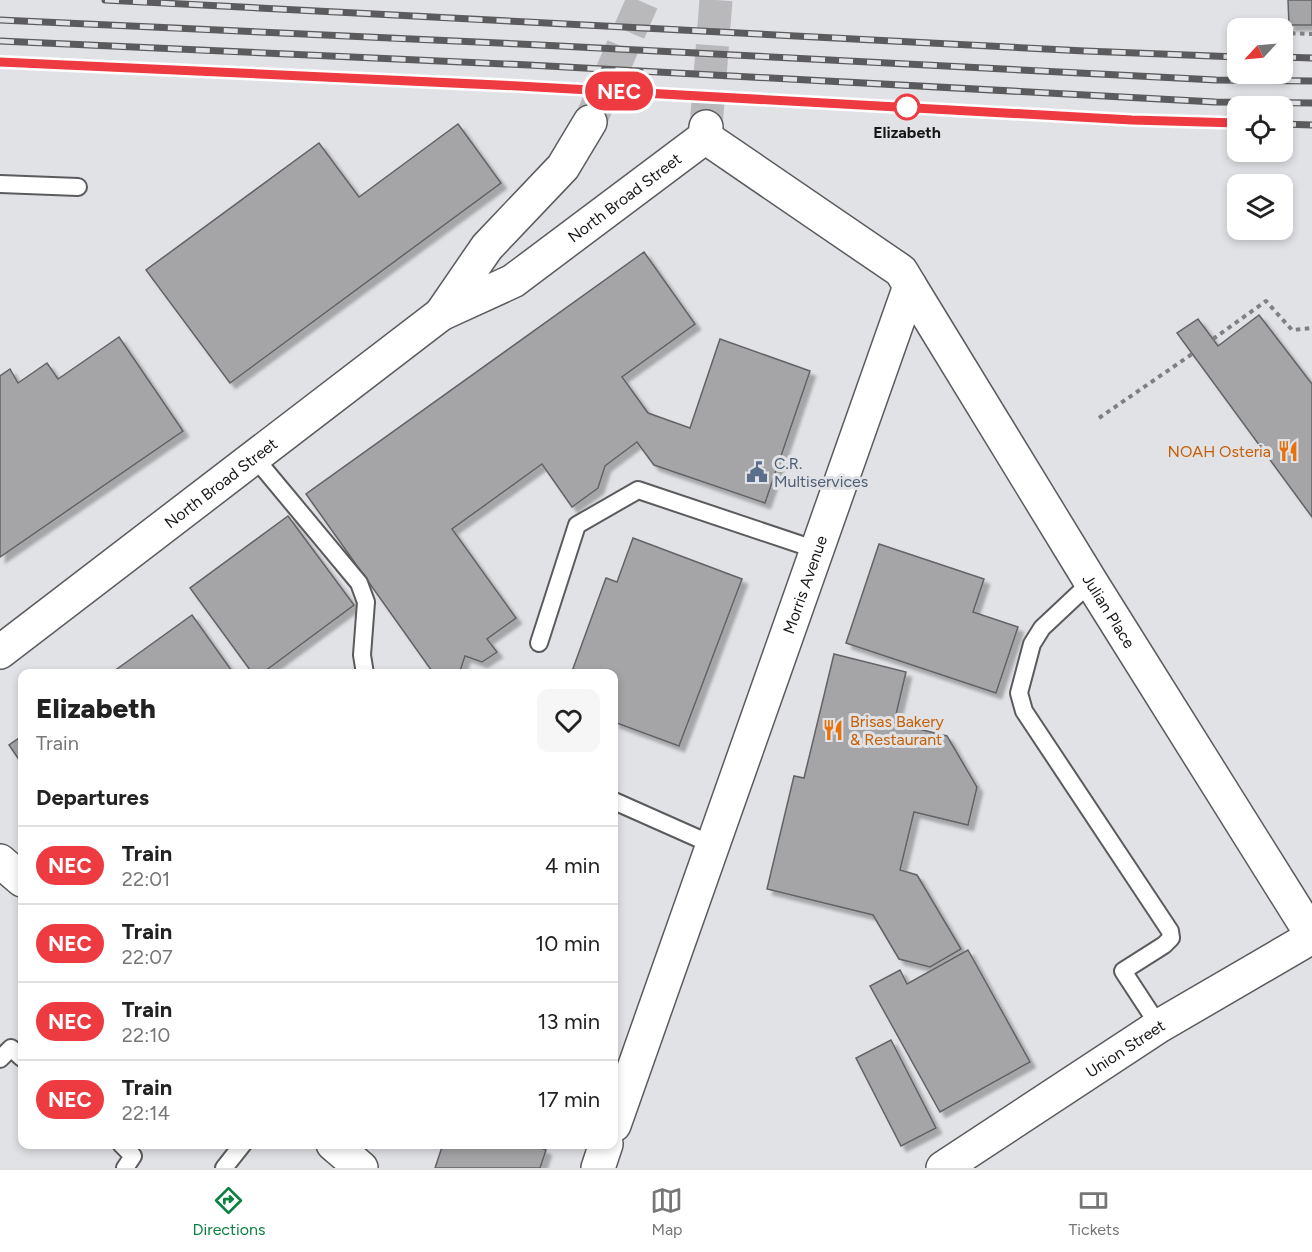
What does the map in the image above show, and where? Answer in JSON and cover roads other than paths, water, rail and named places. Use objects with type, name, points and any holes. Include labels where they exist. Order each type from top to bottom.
[{"type":"street","name":"North Broad Street","points":[[441,314],[487,247],[563,167],[590,122]]},
{"type":"street","name":"North Broad Street","points":[[0,652],[441,314],[513,281],[705,132],[901,271],[910,286]]},
{"type":"street","name":"Morris Avenue","points":[[618,1114],[910,286]]},
{"type":"street","name":"Julian Place","points":[[910,286],[1312,936]]},
{"type":"street","points":[[0,861],[18,877]]},
{"type":"street","name":"Union Street","points":[[943,1168],[1159,1026],[1312,936]]},
{"type":"street","points":[[598,1168],[604,1149]]},
{"type":"lane","points":[[0,184],[78,187]]},
{"type":"lane","points":[[255,458],[360,583],[366,602],[364,669]]},
{"type":"lane","points":[[539,644],[577,525],[638,490],[817,550]]},
{"type":"lane","points":[[1091,582],[1042,628],[1032,644],[1019,693],[1024,711],[1170,931],[1172,938],[1164,945],[1123,971],[1159,1026]]},
{"type":"lane","points":[[618,803],[713,845]]},
{"type":"lane","points":[[0,1059],[11,1048],[18,1054]]},
{"type":"lane","points":[[125,1168],[133,1156],[126,1149]]},
{"type":"lane","points":[[224,1168],[239,1149]]},
{"type":"tunnel","points":[[590,122],[643,0]]},
{"type":"tunnel","points":[[706,127],[716,0]]},
{"type":"railway","points":[[105,0],[1227,57]]},
{"type":"railway","points":[[0,20],[1216,80],[1312,81]]},
{"type":"railway","points":[[0,41],[529,65],[1215,102],[1312,103]]},
{"type":"railway","points":[[1293,57],[1312,58]]},
{"type":"railway","points":[[0,62],[518,86],[1132,120],[1227,123]]},
{"type":"railway","points":[[1293,124],[1312,125]]},
{"type":"train","name":"NEC","points":[[0,62],[518,86],[1132,120],[1227,123]]},
{"type":"place","name":"Elizabeth","points":[[907,107]]},
{"type":"place","name":"NOAH Osteria","points":[[1288,451]]},
{"type":"place","name":"C.R. Multiservices","points":[[757,472]]},
{"type":"place","name":"Brisas Bakery & Restaurant","points":[[833,730]]}]
